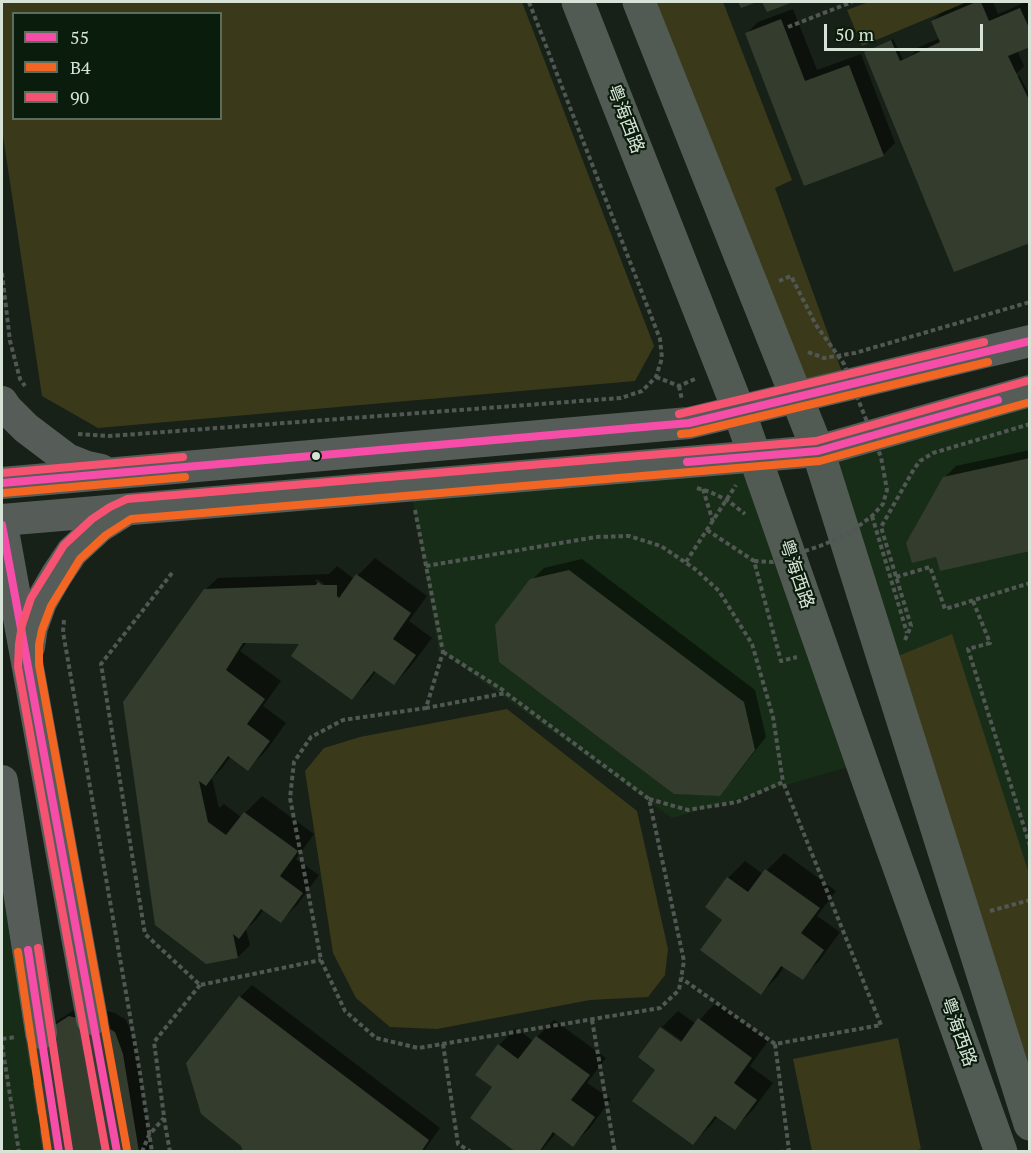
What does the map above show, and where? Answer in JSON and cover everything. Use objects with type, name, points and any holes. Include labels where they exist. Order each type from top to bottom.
[{"type":"highway","name":"粤海西路","points":[[578,2],[739,411],[1001,1152]]},
{"type":"highway","points":[[639,2],[818,451],[1029,1124]]},
{"type":"main road","points":[[2,483],[689,423],[1029,341]]},
{"type":"main road","points":[[2,520],[818,451],[1029,391]]},
{"type":"main road","points":[[15,398],[26,428],[67,459],[87,467],[123,473]]},
{"type":"main road","points":[[28,666],[32,627],[41,602],[56,576],[72,552],[85,539],[99,527],[128,509]]},
{"type":"main road","points":[[2,525],[92,1019]]},
{"type":"main road","points":[[2,781],[41,1033]]},
{"type":"path","points":[[70,429],[80,434],[110,436],[621,398],[642,391],[656,377],[662,358],[660,339],[529,2]]},
{"type":"path","points":[[788,27],[852,2]]},
{"type":"path","points":[[2,273],[10,341],[20,379],[15,398]]},
{"type":"path","points":[[707,530],[754,561],[772,562],[848,534],[872,516],[883,504],[887,490],[881,457],[844,364],[816,325],[791,276],[771,284]]},
{"type":"path","points":[[802,346],[810,354],[824,358],[855,353],[1029,302]]},
{"type":"path","points":[[903,644],[910,626],[909,617],[881,527],[917,464],[933,453],[1029,424]]},
{"type":"path","points":[[686,562],[755,457]]},
{"type":"path","points":[[410,485],[443,652],[426,708]]},
{"type":"path","points":[[689,486],[727,500],[748,516]]},
{"type":"path","points":[[872,516],[908,635]]},
{"type":"path","points":[[426,566],[596,537],[629,536],[661,546],[695,569],[719,591],[753,644],[773,717],[783,782],[881,1025],[775,1044],[681,978]]},
{"type":"path","points":[[776,559],[780,570]]},
{"type":"path","points":[[754,561],[781,661]]},
{"type":"path","points":[[896,577],[930,567],[945,609],[1029,583]]},
{"type":"path","points":[[172,573],[101,664],[145,934],[200,985]]},
{"type":"path","points":[[973,601],[990,643],[968,650],[1029,846]]},
{"type":"path","points":[[64,616],[63,632],[152,1152]]},
{"type":"path","points":[[443,652],[506,693],[649,799],[688,810],[736,802],[783,782]]},
{"type":"path","points":[[506,693],[343,720],[311,737],[294,762],[290,798],[321,960],[345,1011],[376,1038],[418,1048],[660,1008],[679,990],[684,961],[649,799]]},
{"type":"path","points":[[982,913],[1029,900]]},
{"type":"path","points":[[170,1152],[154,1042],[200,985],[321,960]]},
{"type":"path","points":[[592,1020],[615,1152]]},
{"type":"path","points":[[443,1044],[458,1144],[456,1152]]},
{"type":"path","points":[[775,1044],[789,1150],[781,1152]]},
{"type":"path","points":[[2,1045],[19,1152]]},
{"type":"path","points":[[142,1152],[149,1135],[164,1118]]},
{"type":"path","points":[[458,1144],[471,1152]]},
{"type":"shaded area","points":[[2,2],[522,2],[654,346],[635,381],[98,428],[42,396],[2,129]]},
{"type":"shaded area","points":[[649,2],[723,2],[792,180],[775,188],[842,372],[800,385]]},
{"type":"shaded area","points":[[869,2],[967,2],[862,46],[847,10]]},
{"type":"shaded area","points":[[1029,391],[1029,1124],[818,451]]},
{"type":"shaded area","points":[[755,458],[862,763],[672,818],[439,650],[410,486]]},
{"type":"shaded area","points":[[952,634],[1029,874],[1029,1096],[896,657]]},
{"type":"shaded area","points":[[507,709],[637,811],[668,949],[665,975],[648,997],[590,1000],[437,1029],[390,1027],[356,998],[333,953],[305,771],[324,748],[360,737]]},
{"type":"shaded area","points":[[2,782],[59,1151],[2,1151]]},
{"type":"shaded area","points":[[898,1038],[921,1149],[909,1152],[812,1151],[793,1059]]},
{"type":"building","points":[[738,2],[757,2],[741,8]]},
{"type":"building","points":[[762,2],[793,2],[767,12]]},
{"type":"building","points":[[981,2],[989,21],[1020,8],[1030,30],[1030,47],[1008,56],[1030,102],[1030,243],[954,272],[864,52],[891,40],[900,61],[940,42],[931,21]]},
{"type":"building","points":[[781,19],[805,81],[849,65],[884,156],[804,186],[745,33]]},
{"type":"building","points":[[1030,458],[1030,551],[940,571],[936,557],[912,563],[906,543],[943,477]]},
{"type":"building","points":[[569,570],[744,702],[755,750],[720,796],[674,794],[499,662],[495,625],[530,579]]},
{"type":"building","points":[[356,574],[411,613],[393,639],[416,655],[394,685],[374,671],[352,700],[291,656],[299,644],[243,643],[226,670],[265,699],[247,724],[270,741],[248,771],[228,756],[206,786],[199,781],[208,822],[226,835],[244,812],[298,851],[280,876],[303,893],[281,923],[261,909],[239,939],[233,934],[238,958],[206,964],[155,925],[123,702],[204,589],[316,585],[318,582],[322,585],[337,585],[339,598]]},
{"type":"building","points":[[765,869],[820,908],[801,933],[824,950],[803,980],[781,966],[761,995],[700,950],[722,920],[705,907],[727,877],[748,892]]},
{"type":"building","points":[[239,996],[429,1140],[421,1152],[243,1152],[241,1146],[201,1114],[186,1063]]},
{"type":"building","points":[[69,1016],[103,1025],[115,1032],[123,1054],[139,1152],[47,1152],[33,1052],[36,1037]]},
{"type":"building","points":[[698,1018],[752,1058],[734,1083],[757,1100],[735,1130],[715,1116],[693,1145],[632,1101],[655,1070],[638,1057],[660,1027],[681,1042]]},
{"type":"building","points":[[536,1036],[590,1075],[571,1100],[595,1117],[573,1147],[553,1132],[539,1152],[516,1152],[470,1118],[492,1087],[475,1075],[498,1044],[518,1059]]},
{"type":"tunnel","points":[[92,1019],[117,1152]]},
{"type":"tunnel","points":[[41,1033],[59,1152]]},
{"type":"transit line","name":"55","points":[[2,483],[689,423],[1030,341]]},
{"type":"transit line","name":"90","points":[[679,414],[984,342]]},
{"type":"transit line","name":"B4","points":[[681,434],[988,362]]},
{"type":"transit line","name":"90","points":[[106,1152],[18,667],[22,625],[31,598],[64,545],[92,519],[127,499],[816,441],[1027,381]]},
{"type":"transit line","name":"55","points":[[687,462],[818,451],[998,400]]},
{"type":"transit line","name":"B4","points":[[127,1150],[39,665],[42,630],[51,606],[80,559],[106,535],[131,519],[820,461],[1030,402]]},
{"type":"transit line","name":"90","points":[[2,473],[183,457]]},
{"type":"transit line","name":"B4","points":[[3,493],[185,477]]},
{"type":"transit line","name":"55","points":[[2,525],[117,1152]]},
{"type":"transit line","name":"90","points":[[38,948],[69,1150]]},
{"type":"transit line","name":"55","points":[[28,950],[59,1152]]},
{"type":"transit line","name":"B4","points":[[18,952],[48,1152]]}]
